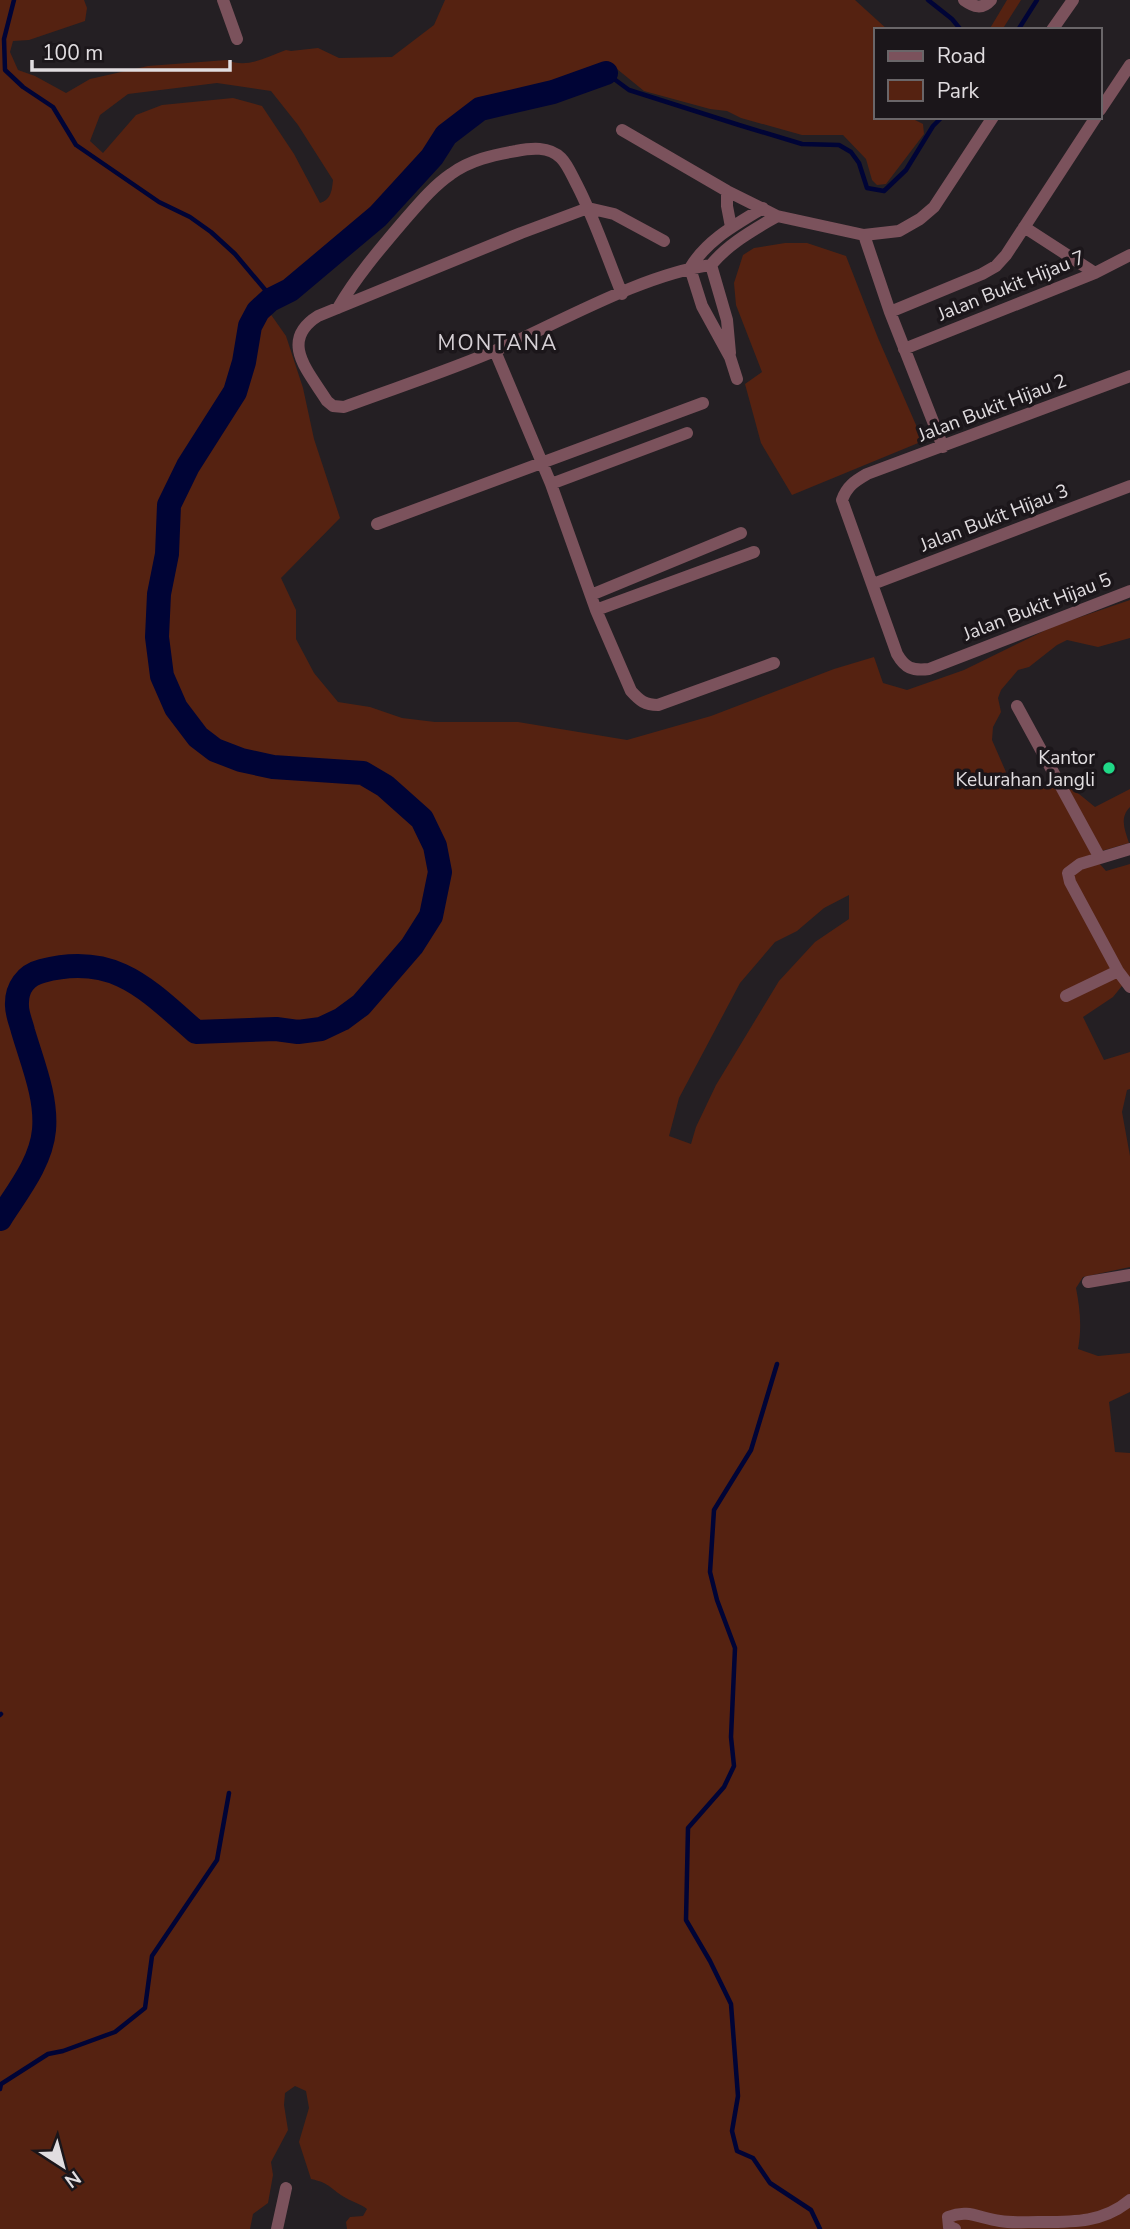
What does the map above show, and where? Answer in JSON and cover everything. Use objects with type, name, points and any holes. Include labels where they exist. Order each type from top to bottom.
[{"type":"street","points":[[222,0],[237,39]]},
{"type":"street","points":[[964,0],[978,7],[988,3]]},
{"type":"street","points":[[1053,28],[1073,0]]},
{"type":"street","points":[[1102,107],[1130,65]]},
{"type":"street","points":[[622,130],[727,191],[778,216],[864,235],[899,231],[934,207],[992,119]]},
{"type":"street","points":[[890,312],[996,266],[1006,255],[1095,119]]},
{"type":"street","points":[[338,308],[361,273],[419,204],[451,174],[468,164],[493,155],[531,148],[545,149],[562,158],[588,208],[622,294]]},
{"type":"street","points":[[727,191],[731,227]]},
{"type":"street","points":[[664,241],[614,214],[588,208],[318,316],[302,329],[298,345],[308,369],[327,401],[338,408],[495,351],[622,294],[690,268],[711,265],[739,239],[778,216]]},
{"type":"street","points":[[690,268],[701,251],[731,227],[763,208]]},
{"type":"street","points":[[1024,227],[1095,273]]},
{"type":"street","points":[[864,235],[890,312],[943,447]]},
{"type":"street","name":"Jalan Bukit Hijau 7","points":[[904,349],[1095,273],[1130,255]]},
{"type":"street","points":[[711,265],[727,320],[730,357]]},
{"type":"street","points":[[690,268],[702,306],[730,357],[737,379]]},
{"type":"street","points":[[495,351],[551,484],[596,610],[631,691],[639,700],[648,705],[658,705],[774,663]]},
{"type":"street","name":"Jalan Bukit Hijau 2","points":[[873,584],[842,500],[845,491],[854,482],[867,474],[1130,376]]},
{"type":"street","points":[[377,524],[703,403]]},
{"type":"street","points":[[551,484],[687,433]]},
{"type":"street","name":"Jalan Bukit Hijau 3","points":[[873,584],[1130,486]]},
{"type":"street","points":[[591,595],[741,533]]},
{"type":"street","points":[[596,610],[754,552]]},
{"type":"street","name":"Jalan Bukit Hijau 5","points":[[873,584],[897,654],[908,668],[917,671],[929,669],[1130,591]]},
{"type":"street","points":[[1017,706],[1100,858]]},
{"type":"street","points":[[1130,849],[1072,868],[1069,877],[1118,971],[1130,987]]},
{"type":"street","points":[[1066,996],[1118,971]]},
{"type":"street","points":[[1088,1282],[1130,1275]]},
{"type":"street","points":[[277,2229],[286,2188]]},
{"type":"street","points":[[951,2228],[948,2217],[961,2212],[1001,2221],[1078,2222],[1117,2211],[1130,2200]]},
{"type":"green space","points":[[0,0],[84,0],[87,8],[85,21],[29,40],[13,41],[10,52],[18,70],[66,93],[90,79],[148,66],[227,60],[249,63],[286,50],[318,48],[339,58],[392,57],[434,25],[445,0],[855,0],[886,28],[874,28],[874,119],[916,119],[923,124],[924,134],[886,184],[877,185],[872,180],[866,159],[843,135],[802,135],[741,118],[727,111],[644,91],[617,69],[606,66],[591,70],[574,81],[499,94],[459,116],[435,139],[414,169],[267,309],[286,336],[303,388],[314,439],[340,518],[281,578],[296,610],[296,639],[314,673],[338,702],[370,707],[402,718],[435,722],[518,722],[627,740],[711,716],[834,669],[874,657],[883,683],[907,690],[964,670],[1054,626],[1130,600],[1130,638],[1098,647],[1067,640],[1029,667],[1018,670],[1001,690],[998,698],[1001,712],[993,727],[992,740],[1009,779],[1021,785],[1063,781],[1095,807],[1130,789],[1130,807],[1124,820],[1129,843],[1091,854],[1106,871],[1130,864],[1130,976],[1113,997],[1083,1017],[1104,1060],[1130,1052],[1130,1089],[1127,1090],[1122,1112],[1130,1156],[1130,1267],[1083,1277],[1076,1288],[1080,1318],[1078,1349],[1098,1356],[1130,1353],[1130,1392],[1109,1402],[1115,1452],[1130,1453],[1130,2229],[347,2229],[346,2222],[350,2217],[363,2216],[367,2209],[327,2185],[311,2179],[299,2142],[309,2108],[306,2091],[295,2086],[285,2093],[288,2130],[271,2162],[273,2175],[268,2203],[253,2214],[250,2229],[0,2229]],"holes":[[[217,83],[271,91],[298,125],[333,180],[327,200],[320,203],[294,154],[262,106],[233,98],[162,105],[136,115],[103,153],[90,141],[100,115],[128,94]],[[849,895],[849,919],[815,942],[779,981],[716,1085],[691,1144],[669,1136],[679,1098],[740,983],[775,942],[797,931],[824,908]]]},
{"type":"green space","points":[[1007,0],[1021,0],[1003,28],[990,28]]},
{"type":"green space","points":[[807,243],[846,256],[923,441],[792,495],[761,443],[745,384],[762,372],[736,305],[734,283],[743,255],[754,248]]},
{"type":"waterway","points":[[14,0],[4,39],[5,70],[23,87],[53,107],[76,145],[159,202],[190,217],[211,232],[235,254],[267,292],[270,300]]},
{"type":"waterway","points":[[928,0],[959,28]]},
{"type":"waterway","points":[[1019,28],[1037,0]]},
{"type":"waterway","points":[[606,73],[629,90],[739,125],[802,144],[839,145],[851,152],[859,163],[867,188],[884,191],[906,170],[940,119]]},
{"type":"waterway","points":[[0,1219],[33,1166],[44,1130],[41,1092],[17,1009],[20,988],[31,976],[67,966],[90,966],[109,971],[128,978],[145,989],[196,1032],[276,1029],[298,1032],[321,1029],[342,1019],[361,1005],[412,946],[431,916],[440,872],[435,846],[422,819],[385,786],[363,773],[273,767],[241,760],[215,750],[198,737],[176,708],[162,676],[157,637],[159,594],[167,554],[169,505],[188,466],[235,392],[244,362],[250,326],[258,311],[270,300],[290,290],[378,216],[432,157],[446,135],[480,109],[553,92],[606,73]]},
{"type":"waterway","points":[[777,1364],[751,1450],[714,1510],[710,1572],[735,1648],[731,1737],[734,1766],[724,1787],[688,1828],[686,1920],[731,2004],[738,2096],[732,2131],[737,2151],[753,2158],[770,2183],[811,2210],[820,2229]]},
{"type":"waterway","points":[[0,2089],[1,2084],[48,2054],[115,2032],[145,2008],[152,1956],[217,1860],[229,1793]]},
{"type":"place","name":"Kantor Kelurahan Jangli","points":[[1109,768]]},
{"type":"district","name":"MONTANA","points":[[498,343]]}]
